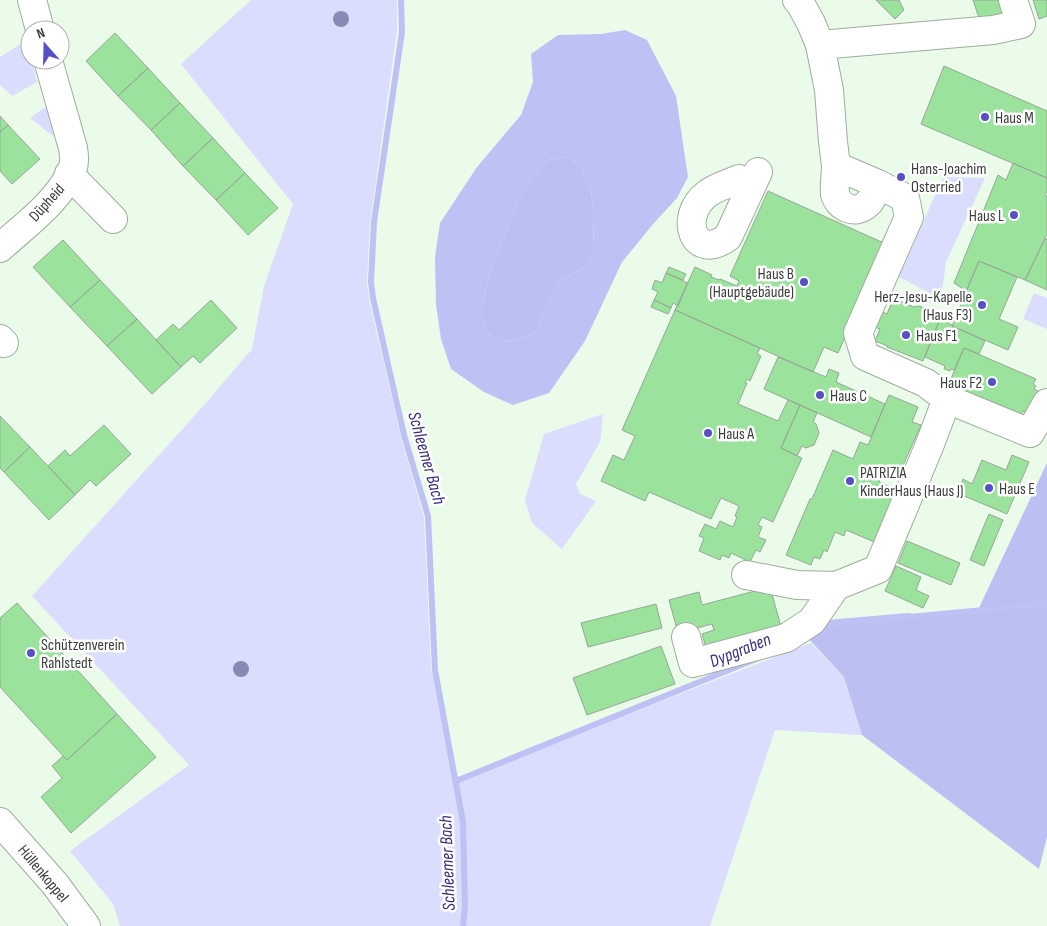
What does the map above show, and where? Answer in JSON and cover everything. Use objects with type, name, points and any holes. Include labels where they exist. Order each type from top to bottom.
[{"type":"street","points":[[32,0],[37,20]]},
{"type":"street","points":[[797,0],[811,23],[820,44],[829,90],[836,166],[835,195],[838,201],[846,208],[856,210],[866,206],[878,184],[905,198],[909,217],[858,333],[865,356],[926,382],[947,399],[1030,433],[1047,403]]},
{"type":"street","points":[[820,44],[993,30],[1020,24],[1013,0]]},
{"type":"street","name":"Düpheid","points":[[0,248],[45,208],[63,187],[73,167],[74,148],[51,70]]},
{"type":"street","points":[[69,174],[113,220]]},
{"type":"street","points":[[746,575],[797,585],[836,586],[878,569],[947,399]]},
{"type":"street","points":[[686,637],[694,664],[786,638],[812,620],[836,586]]},
{"type":"street","name":"Hüllenkoppel","points":[[0,822],[55,884],[86,926]]},
{"type":"shaded area","points":[[251,0],[397,0],[397,31],[370,223],[367,282],[369,299],[401,437],[424,517],[431,670],[436,671],[456,781],[811,643],[844,677],[862,735],[775,730],[710,926],[120,926],[113,904],[70,851],[189,765],[32,596],[252,349],[264,286],[293,204],[181,64]]},
{"type":"shaded area","points":[[625,30],[647,40],[676,96],[688,177],[677,198],[622,262],[585,341],[549,393],[513,405],[484,392],[451,369],[441,339],[436,304],[435,257],[440,223],[477,167],[521,115],[533,82],[531,54],[558,35],[601,34]],"holes":[[[569,157],[581,168],[591,191],[594,214],[593,250],[588,265],[558,282],[534,334],[515,340],[503,341],[489,334],[483,320],[483,304],[490,273],[519,199],[531,180],[548,160]]]},
{"type":"shaded area","points":[[20,44],[20,70],[34,70],[37,82],[12,96],[0,85],[0,57]]},
{"type":"shaded area","points":[[48,105],[54,137],[30,118]]},
{"type":"shaded area","points":[[569,157],[581,168],[591,191],[594,214],[593,250],[588,265],[558,282],[534,334],[515,340],[503,341],[489,334],[483,320],[483,304],[490,273],[519,199],[531,180],[548,160]]},
{"type":"shaded area","points":[[943,177],[985,178],[946,262],[941,299],[899,277]]},
{"type":"shaded area","points":[[1034,293],[1047,298],[1047,329],[1023,319]]},
{"type":"shaded area","points":[[603,414],[600,442],[576,484],[580,494],[596,501],[562,549],[532,523],[525,500],[544,434]]},
{"type":"shaded area","points":[[1047,463],[1047,837],[1039,869],[862,735],[844,677],[806,636],[827,620],[908,613],[923,616],[978,610]]},
{"type":"building","points":[[876,0],[899,0],[904,10],[895,19]]},
{"type":"building","points":[[973,0],[1001,0],[1006,16],[981,24]]},
{"type":"building","points":[[1033,0],[1047,0],[1047,16],[1039,19]]},
{"type":"building","points":[[115,33],[148,68],[118,96],[86,61]]},
{"type":"building","name":"Haus M","points":[[944,66],[1047,111],[1047,178],[921,124]]},
{"type":"building","points":[[148,68],[180,103],[151,130],[118,96]]},
{"type":"building","points":[[180,103],[213,138],[183,166],[151,130]]},
{"type":"building","points":[[0,116],[8,125],[0,132]]},
{"type":"building","points":[[8,125],[40,159],[12,184],[0,171],[0,132]]},
{"type":"building","points":[[213,138],[245,173],[216,200],[183,166]]},
{"type":"building","name":"Haus L","points":[[1013,163],[1047,178],[1047,192],[1045,195],[1047,196],[1047,234],[1025,280],[979,261],[966,291],[954,283],[998,175],[1006,180]]},
{"type":"building","points":[[245,173],[278,208],[248,235],[216,200]]},
{"type":"building","name":"Haus B (Hauptgebäude)","points":[[768,191],[886,244],[838,353],[824,347],[813,372],[675,310],[695,267],[712,275],[711,277],[737,286],[739,281],[730,276]]},
{"type":"building","points":[[1045,239],[1047,239],[1047,290],[1025,280]]},
{"type":"building","points":[[63,240],[100,280],[70,307],[33,267]]},
{"type":"building","name":"Herz-Jesu-Kapelle (Haus F3)","points":[[979,261],[1017,277],[999,319],[1018,327],[1008,350],[952,326]]},
{"type":"building","points":[[669,267],[686,274],[683,280],[666,273]]},
{"type":"building","points":[[666,273],[688,283],[678,306],[673,303],[671,308],[654,300],[658,292],[652,289],[655,280],[662,283]]},
{"type":"building","points":[[100,280],[137,319],[107,346],[70,307]]},
{"type":"building","points":[[211,300],[237,328],[200,363],[193,356],[181,367],[156,340],[173,324],[179,330]]},
{"type":"building","points":[[654,300],[671,308],[668,314],[651,307]]},
{"type":"building","name":"Haus F1","points":[[897,300],[914,307],[924,308],[924,313],[940,319],[923,361],[875,341],[880,329],[872,326],[878,310],[887,314],[892,302],[896,303]]},
{"type":"building","name":"Haus A","points":[[675,310],[760,348],[757,354],[761,356],[750,381],[747,379],[745,383],[747,383],[738,404],[778,421],[788,400],[800,405],[781,448],[802,458],[773,522],[762,517],[758,525],[762,527],[758,537],[766,540],[760,552],[756,550],[750,562],[731,553],[729,558],[722,555],[720,560],[699,551],[704,538],[699,536],[705,524],[716,529],[720,521],[733,527],[739,506],[721,498],[711,519],[649,492],[645,501],[601,481],[613,455],[624,460],[635,436],[622,430]]},
{"type":"building","points":[[137,319],[181,367],[152,394],[107,346]]},
{"type":"building","points":[[940,319],[985,341],[979,354],[964,348],[954,370],[951,369],[950,371],[944,369],[945,366],[925,357]]},
{"type":"building","name":"Haus F2","points":[[964,348],[1036,379],[1033,384],[1036,386],[1034,389],[1043,394],[1034,416],[1023,411],[1020,417],[948,386]]},
{"type":"building","name":"Haus C","points":[[778,357],[826,377],[829,369],[839,373],[836,382],[885,404],[871,437],[764,389]]},
{"type":"building","name":"PATRIZIA KinderHaus (Haus J)","points":[[889,395],[918,407],[912,422],[921,425],[897,479],[883,473],[879,482],[902,492],[879,544],[846,530],[844,536],[835,532],[827,552],[824,550],[820,559],[814,557],[811,565],[786,555],[833,450],[853,459],[860,442],[868,445]]},
{"type":"building","points":[[800,405],[817,413],[813,422],[816,424],[819,433],[814,445],[806,448],[802,446],[797,456],[781,448]]},
{"type":"building","points":[[0,416],[30,447],[4,472],[0,468]]},
{"type":"building","points":[[104,425],[131,454],[96,486],[90,480],[75,495],[48,466],[65,450],[70,456]]},
{"type":"building","points":[[30,447],[75,495],[49,520],[4,472]]},
{"type":"building","name":"Haus E","points":[[1012,455],[1029,462],[1007,514],[957,493],[963,479],[972,484],[982,460],[1006,470]]},
{"type":"building","points":[[989,514],[1003,520],[984,566],[970,560]]},
{"type":"building","points":[[907,541],[960,563],[951,585],[898,563]]},
{"type":"building","points":[[896,566],[921,577],[916,590],[929,596],[923,608],[885,591]]},
{"type":"building","points":[[770,587],[782,630],[707,651],[702,634],[714,630],[712,624],[678,633],[669,600],[699,592],[702,605]]},
{"type":"building","name":"Schützenverein Rahlstedt","points":[[17,603],[117,714],[67,760],[0,687],[0,618]]},
{"type":"building","points":[[656,604],[662,628],[588,647],[581,623]]},
{"type":"building","points":[[661,646],[675,684],[587,715],[573,678]]},
{"type":"building","points":[[117,714],[156,757],[71,833],[41,797],[62,778],[52,766],[63,756],[67,760]]},
{"type":"waterway","name":"Schleemer Bach","points":[[401,0],[402,32],[374,222],[371,282],[404,435],[428,516],[435,670],[463,822],[465,906],[463,926]]},
{"type":"waterway","name":"Dypgraben","points":[[820,628],[823,625],[1047,604]]},
{"type":"waterway","name":"Dypgraben","points":[[456,781],[756,659]]},
{"type":"place","name":"Haus M","points":[[985,117]]},
{"type":"place","name":"Hans-Joachim Osterried","points":[[901,177]]},
{"type":"place","name":"Haus L","points":[[1014,215]]},
{"type":"place","name":"Haus B (Hauptgebäude)","points":[[804,282]]},
{"type":"place","name":"Herz-Jesu-Kapelle (Haus F3)","points":[[982,305]]},
{"type":"place","name":"Haus F1","points":[[906,335]]},
{"type":"place","name":"Haus F2","points":[[992,382]]},
{"type":"place","name":"Haus C","points":[[820,395]]},
{"type":"place","name":"Haus A","points":[[708,433]]},
{"type":"place","name":"PATRIZIA KinderHaus (Haus J)","points":[[850,481]]},
{"type":"place","name":"Haus E","points":[[989,488]]},
{"type":"place","name":"Schützenverein Rahlstedt","points":[[31,653]]}]
